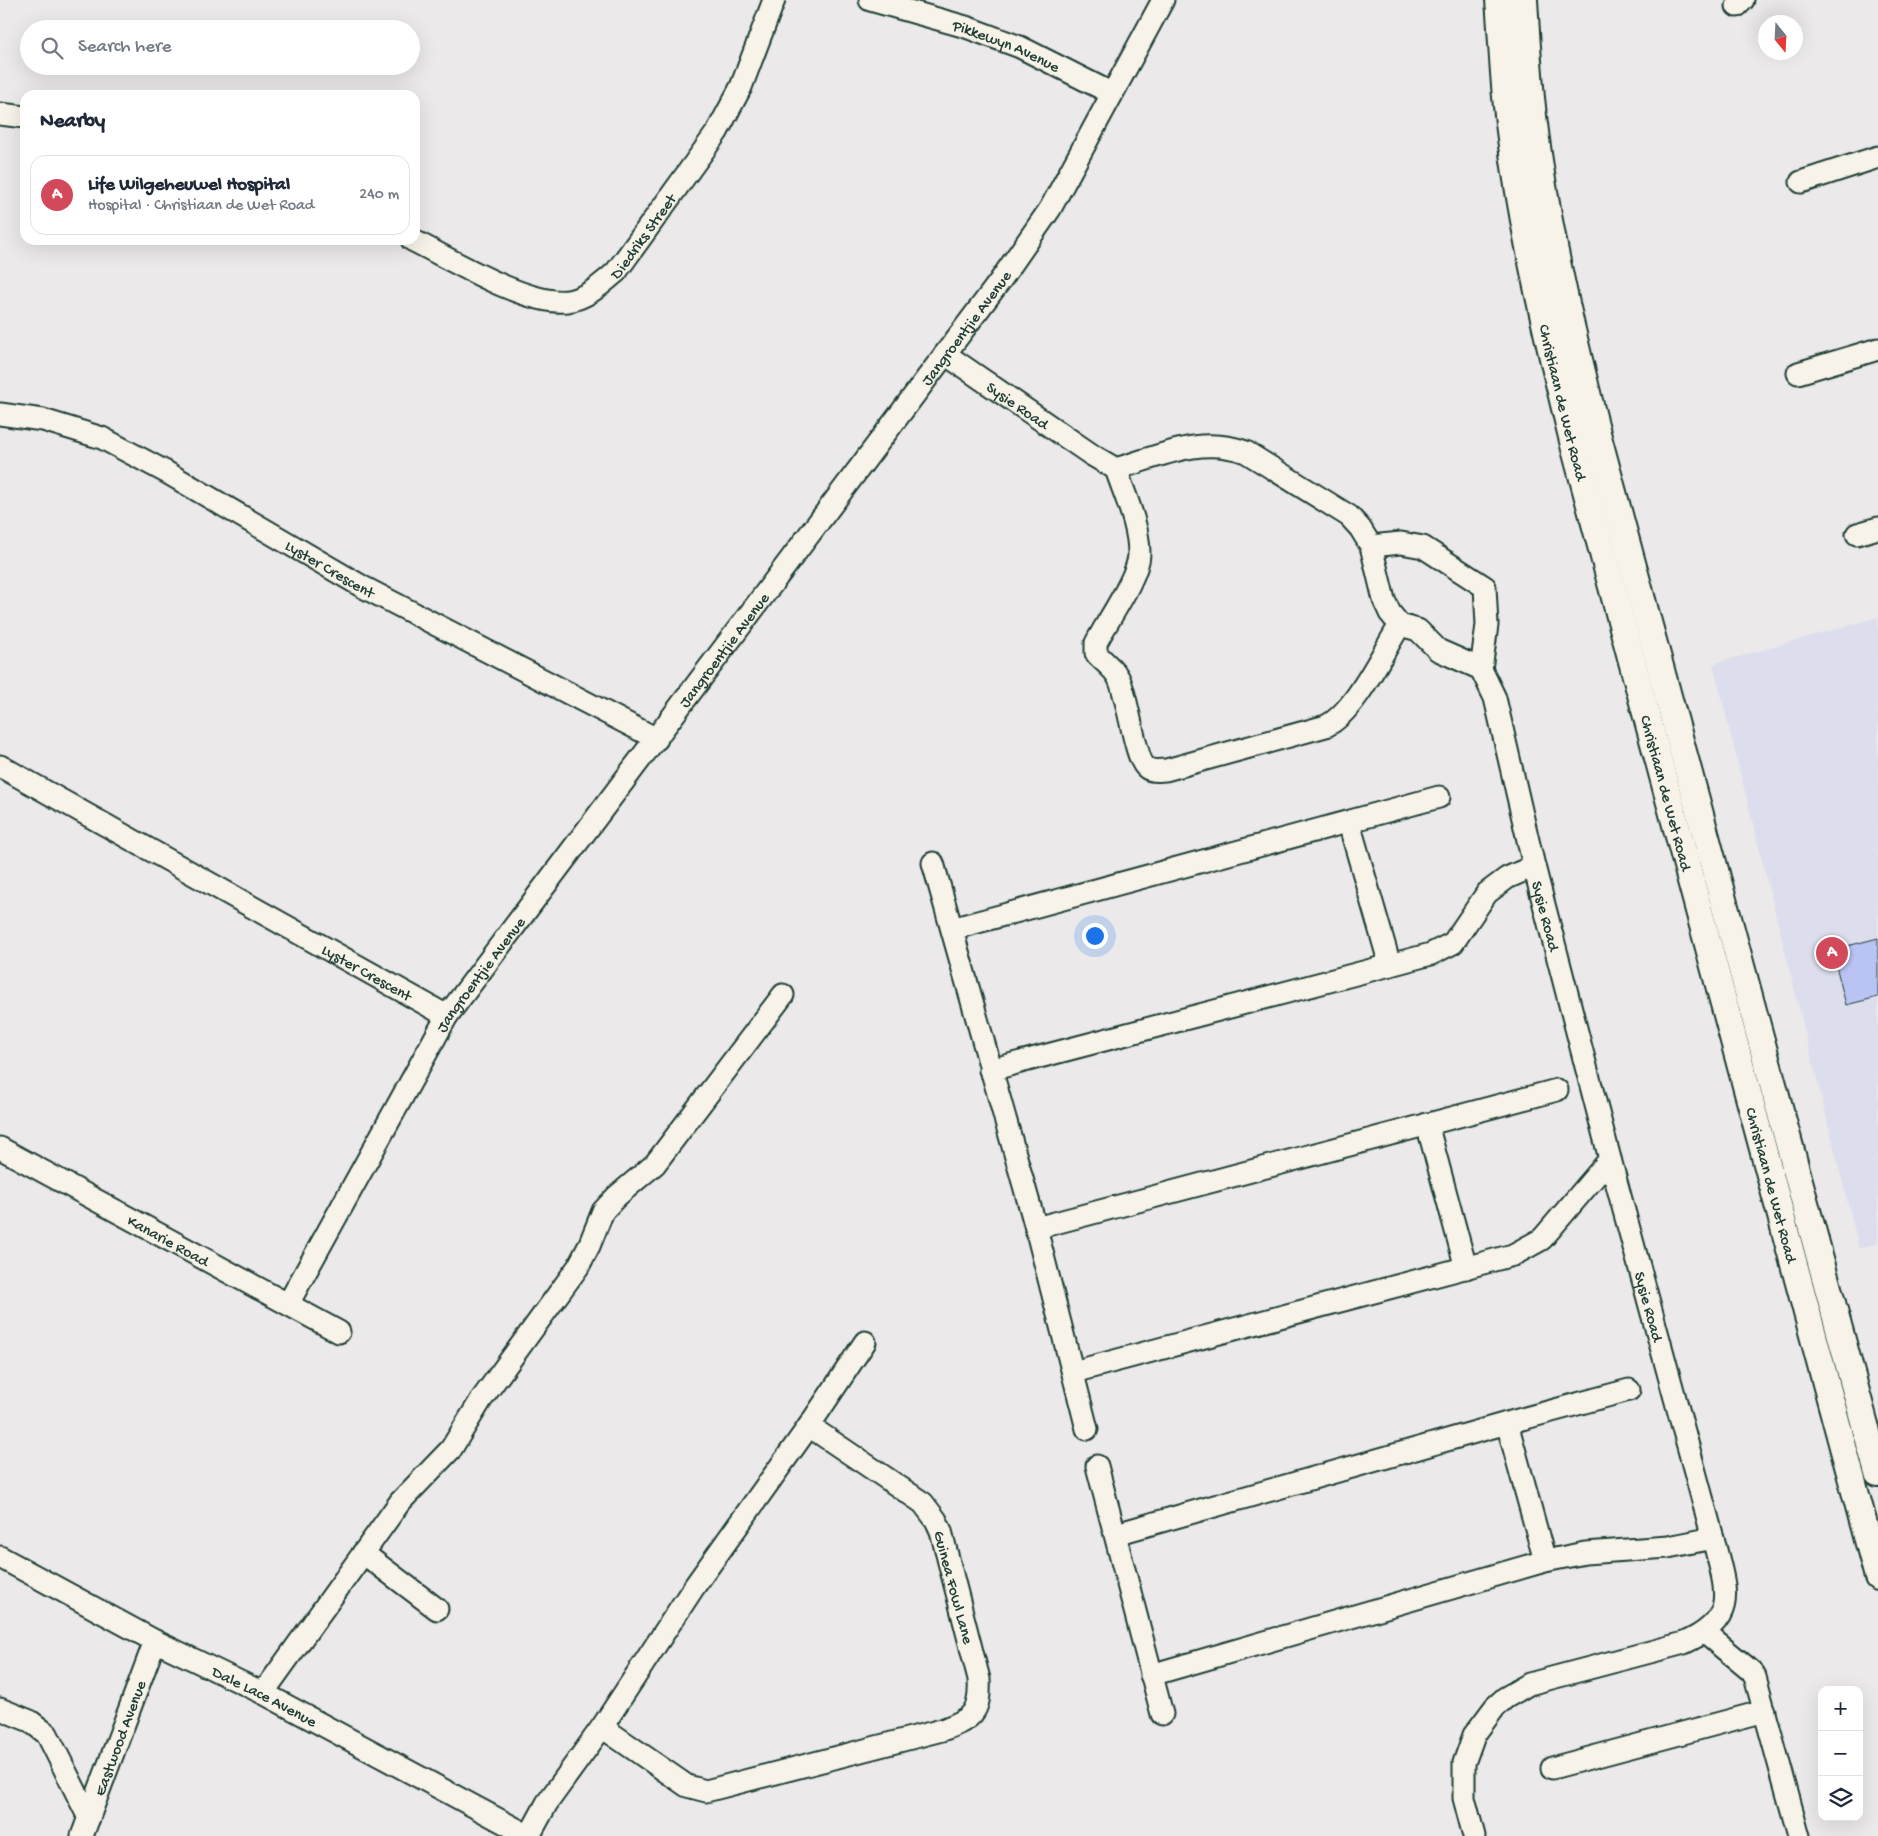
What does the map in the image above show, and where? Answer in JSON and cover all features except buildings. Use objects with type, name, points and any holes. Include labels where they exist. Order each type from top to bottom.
[{"type":"main road","name":"Christiaan de Wet Road","points":[[1499,0],[1507,106],[1526,233],[1543,316],[1578,458],[1878,1576]]},
{"type":"main road","name":"Christiaan de Wet Road","points":[[1524,0],[1531,99],[1546,202],[1578,357],[1878,1473]]},
{"type":"street","name":"Diedriks Street","points":[[420,244],[524,296],[544,301],[569,301],[598,288],[616,272],[717,132],[741,87],[774,0]]},
{"type":"street","name":"Pikkewyn Avenue","points":[[870,0],[966,27],[1020,47],[1111,93]]},
{"type":"street","name":"Jangroentjie Avenue","points":[[288,1304],[446,1016],[657,739],[1000,281],[1050,209],[1111,93],[1163,0]]},
{"type":"street","points":[[0,114],[20,116]]},
{"type":"street","points":[[1801,182],[1878,157]]},
{"type":"street","points":[[1798,373],[1878,348]]},
{"type":"street","name":"Sysie Road","points":[[945,354],[1092,455],[1116,469]]},
{"type":"street","name":"Lyster Crescent","points":[[0,414],[43,420],[102,438],[166,472],[363,587],[657,739]]},
{"type":"street","points":[[1371,546],[1401,543],[1423,548],[1485,586],[1487,625],[1481,669],[1438,650],[1418,630],[1400,625],[1390,614],[1384,600],[1371,546],[1360,528],[1348,516],[1246,452],[1228,446],[1204,445],[1182,449],[1116,469],[1136,527],[1139,556],[1131,580],[1096,643],[1096,653],[1119,678],[1129,710],[1141,762],[1148,768],[1156,771],[1166,770],[1326,726],[1336,721],[1350,706],[1400,625]]},
{"type":"street","points":[[1857,534],[1878,528]]},
{"type":"street","name":"Sysie Road","points":[[1481,669],[1495,698],[1534,866],[1725,1588],[1725,1601],[1718,1619],[1706,1633]]},
{"type":"street","name":"Lyster Crescent","points":[[0,766],[446,1016]]},
{"type":"street","points":[[952,929],[1349,823],[1439,797]]},
{"type":"street","points":[[1349,823],[1390,965]]},
{"type":"street","points":[[933,863],[1036,1228],[1087,1429]]},
{"type":"street","points":[[990,1070],[1431,954],[1453,943],[1486,893],[1507,878],[1534,866]]},
{"type":"street","points":[[263,1693],[400,1502],[451,1449],[481,1400],[578,1267],[603,1211],[617,1196],[654,1164],[783,995]]},
{"type":"street","points":[[1036,1228],[1557,1090]]},
{"type":"street","points":[[1427,1124],[1466,1268]]},
{"type":"street","name":"Kanarie Road","points":[[0,1148],[339,1332]]},
{"type":"street","points":[[1073,1372],[1513,1255],[1542,1239],[1610,1159]]},
{"type":"street","points":[[529,1836],[547,1803],[602,1727],[694,1587],[809,1426],[865,1342]]},
{"type":"street","points":[[1116,1534],[1629,1390]]},
{"type":"street","points":[[1507,1423],[1545,1561]]},
{"type":"street","name":"Guinea Fowl Lane","points":[[602,1727],[687,1786],[706,1791],[942,1730],[969,1718],[975,1711],[980,1701],[980,1679],[941,1531],[936,1520],[923,1503],[809,1426]]},
{"type":"street","points":[[1097,1466],[1162,1714]]},
{"type":"street","points":[[1152,1675],[1545,1561],[1585,1553],[1668,1547],[1713,1538]]},
{"type":"street","points":[[363,1553],[437,1609]]},
{"type":"street","name":"Dale Lace Avenue","points":[[0,1557],[155,1640],[263,1693],[529,1836]]},
{"type":"street","points":[[1474,1836],[1464,1798],[1464,1763],[1470,1743],[1484,1718],[1505,1698],[1529,1684],[1684,1643],[1706,1633],[1751,1671],[1765,1711],[1799,1836]]},
{"type":"street","name":"Eastwood Avenue","points":[[86,1827],[155,1640]]},
{"type":"street","points":[[0,1709],[30,1721],[47,1734],[86,1827]]},
{"type":"street","points":[[1552,1768],[1765,1711]]},
{"type":"shaded area","points":[[1878,617],[1878,1243],[1859,1248],[1713,664]]},
{"type":"place","name":"Life Wilgeheuwel Hospital","points":[[1832,953]]}]
